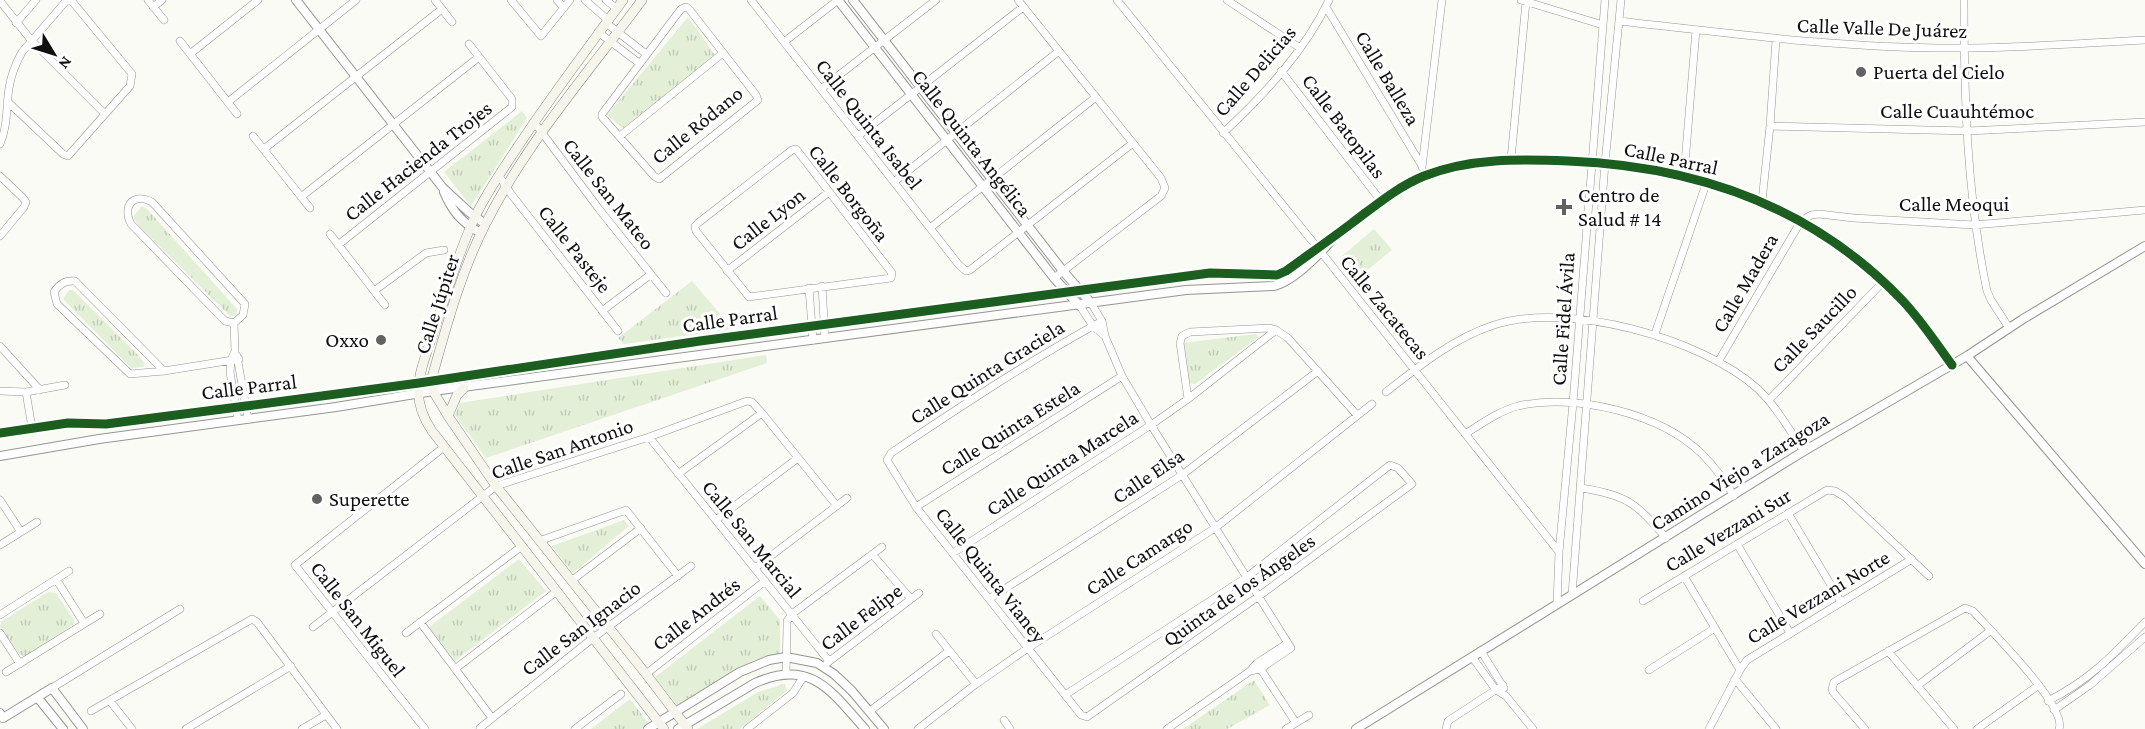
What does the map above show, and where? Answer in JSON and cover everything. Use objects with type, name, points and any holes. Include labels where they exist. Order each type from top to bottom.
[{"type":"main road","name":"Calle Júpiter","points":[[623,0],[534,122],[475,217],[448,288],[417,394],[420,410],[426,422],[444,447],[661,726]]},
{"type":"main road","name":"Calle Júpiter","points":[[642,0],[542,133],[506,187],[483,228],[451,312],[431,381],[433,391],[448,416],[496,486],[646,674],[675,712],[684,728]]},
{"type":"main road","points":[[448,416],[457,395],[464,388]]},
{"type":"street","points":[[16,23],[36,0]]},
{"type":"street","points":[[0,144],[6,120],[9,89],[17,61],[31,40],[69,0],[132,74],[130,86],[70,154],[65,155],[8,102]]},
{"type":"street","points":[[148,0],[164,20]]},
{"type":"street","points":[[153,7],[162,0]]},
{"type":"street","points":[[190,54],[258,0]]},
{"type":"street","points":[[296,0],[443,188],[475,217],[483,228]]},
{"type":"street","points":[[228,102],[356,0]]},
{"type":"street","points":[[435,0],[452,22]]},
{"type":"street","points":[[510,0],[541,36],[570,0]]},
{"type":"street","points":[[557,0],[564,8]]},
{"type":"street","points":[[585,0],[618,33],[646,54]]},
{"type":"street","points":[[606,0],[617,9]]},
{"type":"street","name":"Calle Quinta Isabel","points":[[751,0],[962,268],[966,271],[970,270],[1019,232]]},
{"type":"street","points":[[784,42],[838,0]]},
{"type":"street","name":"Calle Quinta Angélica","points":[[838,0],[1054,278],[1080,306]]},
{"type":"street","name":"Calle Quinta Angélica","points":[[853,0],[1063,271],[1091,303]]},
{"type":"street","points":[[821,89],[936,0]]},
{"type":"street","points":[[1018,0],[1133,143],[1165,188],[1161,196],[1054,278]]},
{"type":"street","name":"Calle Zacatecas","points":[[1117,0],[1415,370],[1558,552]]},
{"type":"street","points":[[1227,0],[1300,48]]},
{"type":"street","points":[[1424,176],[1422,166],[1442,0]]},
{"type":"street","name":"Calle Fidel Ávila","points":[[1557,604],[1558,552],[1573,403],[1605,0]]},
{"type":"street","name":"Calle Fidel Ávila","points":[[1572,595],[1605,163],[1621,0]]},
{"type":"street","points":[[1964,0],[1964,48],[1974,225],[1987,291],[2009,328]]},
{"type":"street","points":[[0,1],[31,40],[105,114]]},
{"type":"street","points":[[1511,159],[1524,1],[1603,24]]},
{"type":"street","name":"Calle Delicias","points":[[1223,133],[1300,48],[1328,4]]},
{"type":"street","name":"Calle Balleza","points":[[1328,4],[1422,166]]},
{"type":"street","name":"Calle Ródano","points":[[686,7],[690,9],[758,100],[659,179],[602,117],[646,54],[681,9],[686,7]]},
{"type":"street","points":[[858,136],[1023,7]]},
{"type":"street","points":[[264,149],[442,9]]},
{"type":"street","name":"Calle Valle De Juárez","points":[[1619,21],[1776,40],[1871,46],[1964,48],[2145,40]]},
{"type":"street","points":[[1684,175],[1696,30]]},
{"type":"street","points":[[598,33],[639,63]]},
{"type":"street","points":[[1762,201],[1776,40]]},
{"type":"street","points":[[180,41],[237,114]]},
{"type":"street","name":"Calle Hacienda Trojes","points":[[338,245],[513,107],[513,102],[469,44]]},
{"type":"street","points":[[894,182],[1059,51]]},
{"type":"street","name":"Calle Ródano","points":[[620,136],[723,53]]},
{"type":"street","points":[[301,197],[479,57]]},
{"type":"street","name":"Calle Batopilas","points":[[1281,71],[1381,201]]},
{"type":"street","points":[[930,228],[1096,97]]},
{"type":"street","name":"Calle San Mateo","points":[[534,122],[666,293]]},
{"type":"street","name":"Calle Cuauhtémoc","points":[[1770,126],[1968,131],[2145,122]]},
{"type":"street","points":[[254,136],[310,208]]},
{"type":"street","points":[[1019,232],[1133,143]]},
{"type":"street","name":"Calle Borgoña","points":[[792,150],[798,151],[829,192],[892,275],[889,279],[749,297],[696,231],[695,226],[792,150]]},
{"type":"street","name":"Calle Parral","points":[[0,456],[99,439],[433,391],[825,338],[1186,291],[1278,285],[1286,281],[1336,235],[1381,201],[1424,176],[1452,166],[1511,159],[1605,163],[1684,175],[1762,201],[1801,221],[1844,249],[1883,282],[1909,309],[1952,365]]},
{"type":"street","points":[[0,176],[26,202],[0,236]]},
{"type":"street","name":"Calle Pasteje","points":[[499,176],[618,331]]},
{"type":"street","points":[[1655,334],[1707,182]]},
{"type":"street","points":[[443,188],[450,207],[456,215],[470,228],[483,228]]},
{"type":"street","name":"Calle Lyon","points":[[727,271],[829,192]]},
{"type":"street","points":[[144,198],[152,202],[245,304],[243,315],[234,323],[225,321],[131,224],[126,215],[128,207],[135,199],[144,198]]},
{"type":"street","name":"Calle Meoqui","points":[[1801,221],[1818,214],[1974,225],[2145,210]]},
{"type":"street","name":"Calle Madera","points":[[1718,362],[1801,221]]},
{"type":"street","name":"Calle Hacienda Trojes","points":[[330,234],[385,305]]},
{"type":"street","name":"Camino Viejo a Zaragoza","points":[[1356,729],[1804,451],[1967,356],[2145,246]]},
{"type":"street","points":[[374,291],[426,253],[444,250]]},
{"type":"street","name":"Calle Parral","points":[[0,433],[68,423],[118,423],[241,407],[824,324],[1209,273],[1277,275],[1319,250]]},
{"type":"street","points":[[602,311],[650,275]]},
{"type":"street","points":[[164,371],[75,281],[67,280],[58,286],[54,292],[57,304],[126,371],[135,375],[164,371],[235,360]]},
{"type":"street","name":"Calle Saucillo","points":[[1769,400],[1883,282]]},
{"type":"street","points":[[822,286],[825,338]]},
{"type":"street","points":[[809,288],[813,340]]},
{"type":"street","points":[[1091,303],[1102,321],[1105,336],[1122,376],[1289,646],[1167,729]]},
{"type":"street","points":[[1080,306],[1093,326],[1105,336]]},
{"type":"street","points":[[1386,392],[1458,341],[1497,324],[1545,318],[1623,326],[1655,334],[1684,345],[1718,362],[1755,387],[1769,400],[1804,451]]},
{"type":"street","name":"Calle Quinta Graciela","points":[[891,453],[1042,355],[1102,321]]},
{"type":"street","points":[[234,323],[235,360],[241,407],[238,420]]},
{"type":"street","points":[[1188,399],[1180,343],[1182,336],[1190,332],[1270,328],[1288,338],[1357,415]]},
{"type":"street","name":"Calle Quinta Marcela","points":[[953,553],[1151,425],[1276,330]]},
{"type":"street","points":[[0,346],[40,390]]},
{"type":"street","points":[[1967,356],[2145,564]]},
{"type":"street","name":"Calle Elsa","points":[[989,599],[1182,475],[1318,371]]},
{"type":"street","name":"Calle Quinta Estela","points":[[916,507],[1122,376]]},
{"type":"street","points":[[0,391],[26,392],[65,385]]},
{"type":"street","points":[[26,392],[32,428]]},
{"type":"street","name":"Calle San Antonio","points":[[313,627],[496,486],[649,437],[747,401],[762,413]]},
{"type":"street","points":[[1465,434],[1492,417],[1516,407],[1573,403],[1624,412],[1670,430],[1703,454],[1734,496]]},
{"type":"street","name":"Calle Camargo","points":[[918,729],[976,684],[1028,648],[1215,528],[1372,404]]},
{"type":"street","points":[[241,407],[248,419]]},
{"type":"street","points":[[678,474],[762,413],[837,506]]},
{"type":"street","name":"Calle San Marcial","points":[[649,437],[792,614],[826,664]]},
{"type":"street","name":"Calle San Miguel","points":[[425,729],[296,566],[296,563],[444,447]]},
{"type":"street","name":"Calle Quinta Vianey","points":[[891,453],[888,457],[888,465],[916,507],[1081,715]]},
{"type":"street","points":[[716,520],[798,458]]},
{"type":"street","name":"Quinta de los Ángeles","points":[[1065,695],[1247,578],[1390,465],[1398,468],[1412,482],[1410,486],[1259,596],[1087,717],[1081,715]]},
{"type":"street","points":[[1581,488],[1621,496],[1637,507],[1666,538]]},
{"type":"street","name":"Calle Vezzani Sur","points":[[1643,601],[1821,493],[1830,490],[1845,497],[1912,559]]},
{"type":"street","name":"Calle Andrés","points":[[754,568],[847,498]]},
{"type":"street","points":[[0,500],[21,532]]},
{"type":"street","points":[[539,541],[624,510],[629,513],[678,576]]},
{"type":"street","points":[[1788,513],[1841,602]]},
{"type":"street","points":[[0,545],[37,522]]},
{"type":"street","points":[[571,581],[641,528]]},
{"type":"street","points":[[1737,544],[1790,633]]},
{"type":"street","points":[[406,633],[522,546]]},
{"type":"street","points":[[786,674],[787,621],[792,614],[882,547]]},
{"type":"street","points":[[872,554],[911,599]]},
{"type":"street","points":[[1912,559],[1929,576]]},
{"type":"street","name":"Calle Vezzani Norte","points":[[1708,729],[1747,660],[1912,559]]},
{"type":"street","name":"Calle San Ignacio","points":[[480,728],[593,638],[691,566]]},
{"type":"street","points":[[0,615],[69,571]]},
{"type":"street","points":[[1684,576],[1740,670]]},
{"type":"street","points":[[56,579],[84,623]]},
{"type":"street","name":"Calle Andrés","points":[[646,674],[765,581]]},
{"type":"street","points":[[455,669],[557,591]]},
{"type":"street","name":"Calle Felipe","points":[[826,664],[919,593]]},
{"type":"street","points":[[1865,729],[1833,692],[1832,685],[1965,608],[1973,611],[2024,665],[2054,710],[2061,723],[2059,729]]},
{"type":"street","points":[[1,717],[38,698],[180,609]]},
{"type":"street","points":[[6,672],[100,614]]},
{"type":"street","points":[[91,711],[252,619],[257,622],[337,729]]},
{"type":"street","points":[[420,622],[492,718]]},
{"type":"street","points":[[2048,701],[2081,682],[2099,668],[2145,622]]},
{"type":"street","points":[[1649,670],[1715,628]]},
{"type":"street","points":[[1917,686],[1990,631]]},
{"type":"street","points":[[0,633],[20,664]]},
{"type":"street","points":[[936,634],[976,684]]},
{"type":"street","points":[[2054,710],[2090,686],[2145,637]]},
{"type":"street","points":[[870,711],[949,651]]},
{"type":"street","points":[[1481,651],[1503,685],[1506,696]]},
{"type":"street","points":[[1888,651],[1954,729]]},
{"type":"street","points":[[648,729],[661,726],[675,712],[740,672],[769,660],[786,657],[826,664],[884,729]]},
{"type":"street","points":[[1472,657],[1496,690],[1506,696],[1533,729]]},
{"type":"street","points":[[186,729],[291,666]]},
{"type":"street","points":[[1258,666],[1296,723]]},
{"type":"street","points":[[684,728],[755,683],[768,677],[786,674],[804,676],[822,683],[865,729]]},
{"type":"street","points":[[747,729],[793,693],[804,676]]},
{"type":"street","points":[[1735,679],[1776,729]]},
{"type":"street","points":[[1446,729],[1448,721],[1503,685]]},
{"type":"street","points":[[1977,729],[2039,685]]},
{"type":"street","points":[[52,688],[83,729]]},
{"type":"street","points":[[575,729],[621,694]]},
{"type":"street","points":[[38,698],[63,729]]},
{"type":"street","points":[[110,701],[132,729]]},
{"type":"street","points":[[302,729],[326,715]]},
{"type":"street","points":[[1286,729],[1309,715]]},
{"type":"street","points":[[1004,720],[1010,729]]},
{"type":"green space","points":[[688,17],[717,58],[623,128],[607,115]]},
{"type":"green space","points":[[522,111],[527,118],[471,206],[444,172]]},
{"type":"green space","points":[[142,206],[237,309],[236,316],[230,316],[139,226],[133,217]]},
{"type":"green space","points":[[1374,229],[1392,250],[1359,277],[1342,256]]},
{"type":"green space","points":[[692,281],[733,329],[624,344],[618,338]]},
{"type":"green space","points":[[69,290],[73,290],[138,355],[145,364],[143,367],[131,368],[63,299]]},
{"type":"green space","points":[[1256,334],[1259,337],[1195,384],[1189,383],[1182,343]]},
{"type":"green space","points":[[766,355],[767,363],[486,458],[455,415],[460,403]]},
{"type":"green space","points":[[624,520],[629,526],[573,573],[552,546]]},
{"type":"green space","points":[[519,559],[546,591],[455,661],[429,627]]},
{"type":"green space","points":[[48,592],[56,593],[74,620],[74,624],[27,656],[23,656],[18,653],[0,627],[1,622]]},
{"type":"green space","points":[[760,596],[780,620],[780,654],[754,660],[678,707],[655,677]]},
{"type":"green space","points":[[1254,680],[1270,705],[1227,729],[1183,729]]},
{"type":"green space","points":[[784,684],[787,690],[740,729],[697,729],[758,692]]},
{"type":"green space","points":[[630,699],[649,724],[641,729],[591,729]]},
{"type":"cycle path","points":[[0,433],[68,423],[106,424],[246,406],[700,341],[1210,273],[1277,275],[1286,271],[1386,197],[1414,180],[1459,166],[1513,160],[1568,161],[1662,172],[1706,182],[1749,197],[1791,216],[1830,239],[1867,267],[1909,308],[1952,365]]},
{"type":"place","name":"Puerta del Cielo","points":[[1861,72]]},
{"type":"place","name":"Centro de Salud # 14","points":[[1564,207]]},
{"type":"place","name":"Oxxo","points":[[381,340]]},
{"type":"place","name":"Superette","points":[[317,499]]}]
